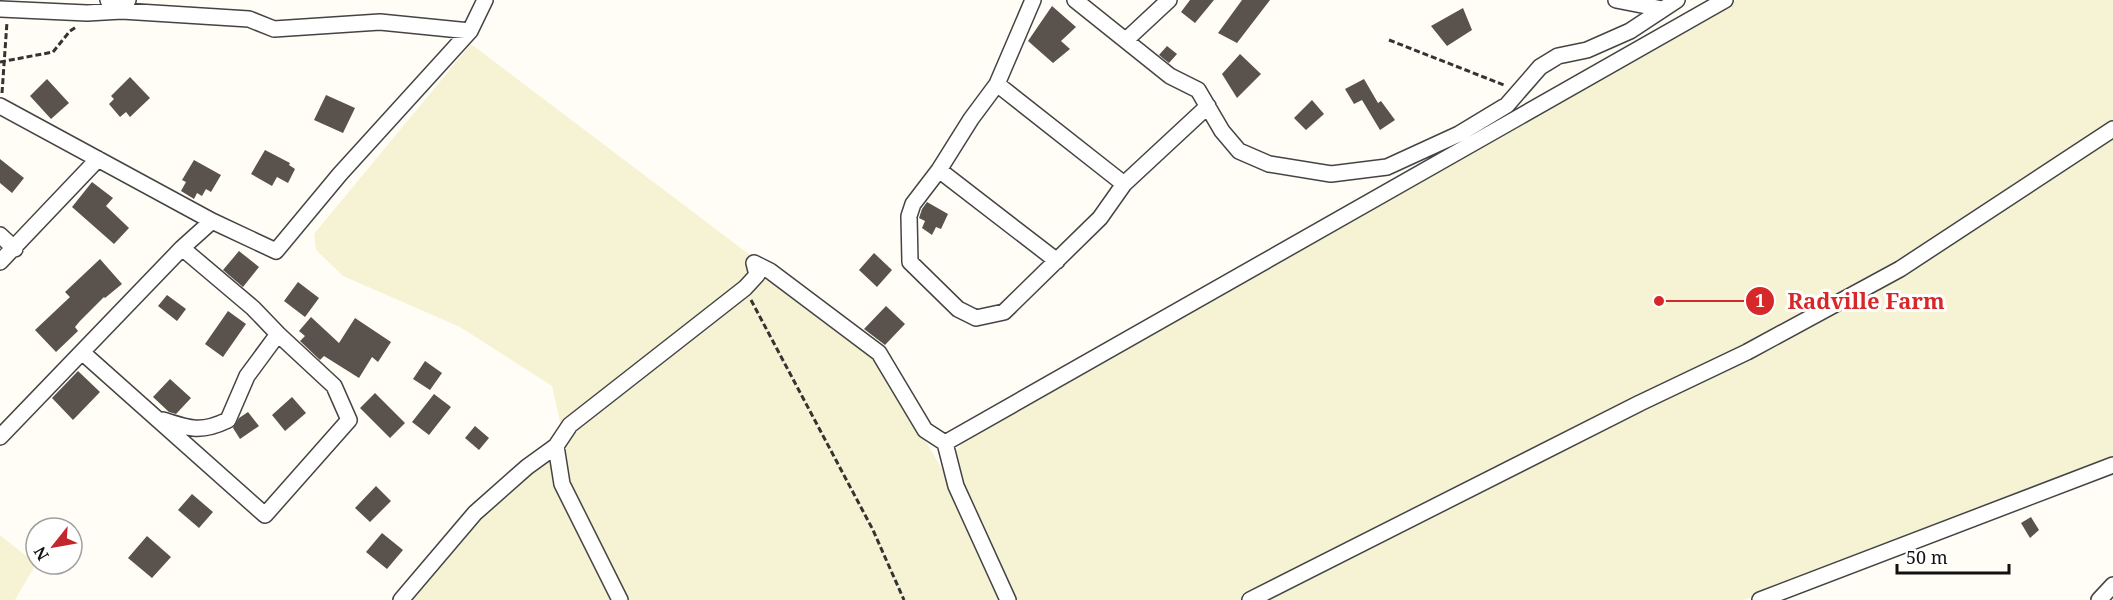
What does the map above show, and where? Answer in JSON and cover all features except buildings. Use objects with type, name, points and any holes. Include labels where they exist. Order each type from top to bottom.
[{"type":"street","points":[[108,0],[125,6],[249,20],[274,29],[380,22],[470,31]]},
{"type":"street","points":[[0,106],[212,221],[276,251],[340,174],[470,31],[485,0]]},
{"type":"street","points":[[1033,0],[997,84],[971,119],[939,170],[913,204],[909,216],[910,262],[958,309],[976,318],[1004,312],[1100,218],[1124,184],[1208,106]]},
{"type":"street","points":[[1076,0],[1170,76],[1198,90],[1222,131],[1239,151],[1269,164],[1331,174],[1387,167],[1459,134],[1508,105],[1540,67],[1558,56],[1587,50],[1630,31],[1677,0]]},
{"type":"street","points":[[1126,40],[1169,0]]},
{"type":"street","points":[[1616,0],[1662,9]]},
{"type":"street","points":[[945,443],[1725,0]]},
{"type":"street","points":[[5,6],[87,13],[125,6]]},
{"type":"street","points":[[997,84],[1124,184]]},
{"type":"street","points":[[1250,600],[1640,403],[1747,352],[1900,269],[2113,129]]},
{"type":"street","points":[[0,262],[15,249],[98,159]]},
{"type":"street","points":[[939,170],[1057,261]]},
{"type":"street","points":[[0,437],[182,248],[212,221]]},
{"type":"street","points":[[0,235],[15,249]]},
{"type":"street","points":[[83,353],[265,515],[349,420],[334,386],[253,308],[182,248]]},
{"type":"street","points":[[401,600],[475,513],[526,467],[556,446],[570,425],[745,288],[757,275],[754,263],[770,271],[879,353],[925,430],[945,443],[956,486],[1008,600]]},
{"type":"street","points":[[154,416],[188,429],[211,428],[228,420],[247,376],[278,334]]},
{"type":"street","points":[[556,446],[562,484],[620,600]]},
{"type":"street","points":[[1760,600],[2113,465]]},
{"type":"street","points":[[2099,600],[2113,585]]},
{"type":"path","points":[[0,106],[5,6]]},
{"type":"path","points":[[2,62],[53,52],[70,31],[78,26]]},
{"type":"path","points":[[1389,40],[1494,82],[1522,90]]},
{"type":"path","points":[[745,288],[873,530],[904,600]]},
{"type":"shaded area","points":[[1736,0],[2113,0],[2113,456],[1744,600],[403,600],[561,426],[552,386],[460,327],[343,276],[316,250],[314,234],[471,44],[869,345],[946,476],[952,457],[967,436]]},
{"type":"shaded area","points":[[0,535],[24,554],[24,576],[29,576],[15,600],[0,600]]},
{"type":"place","name":"Radville Farm","points":[[1659,301]]}]
